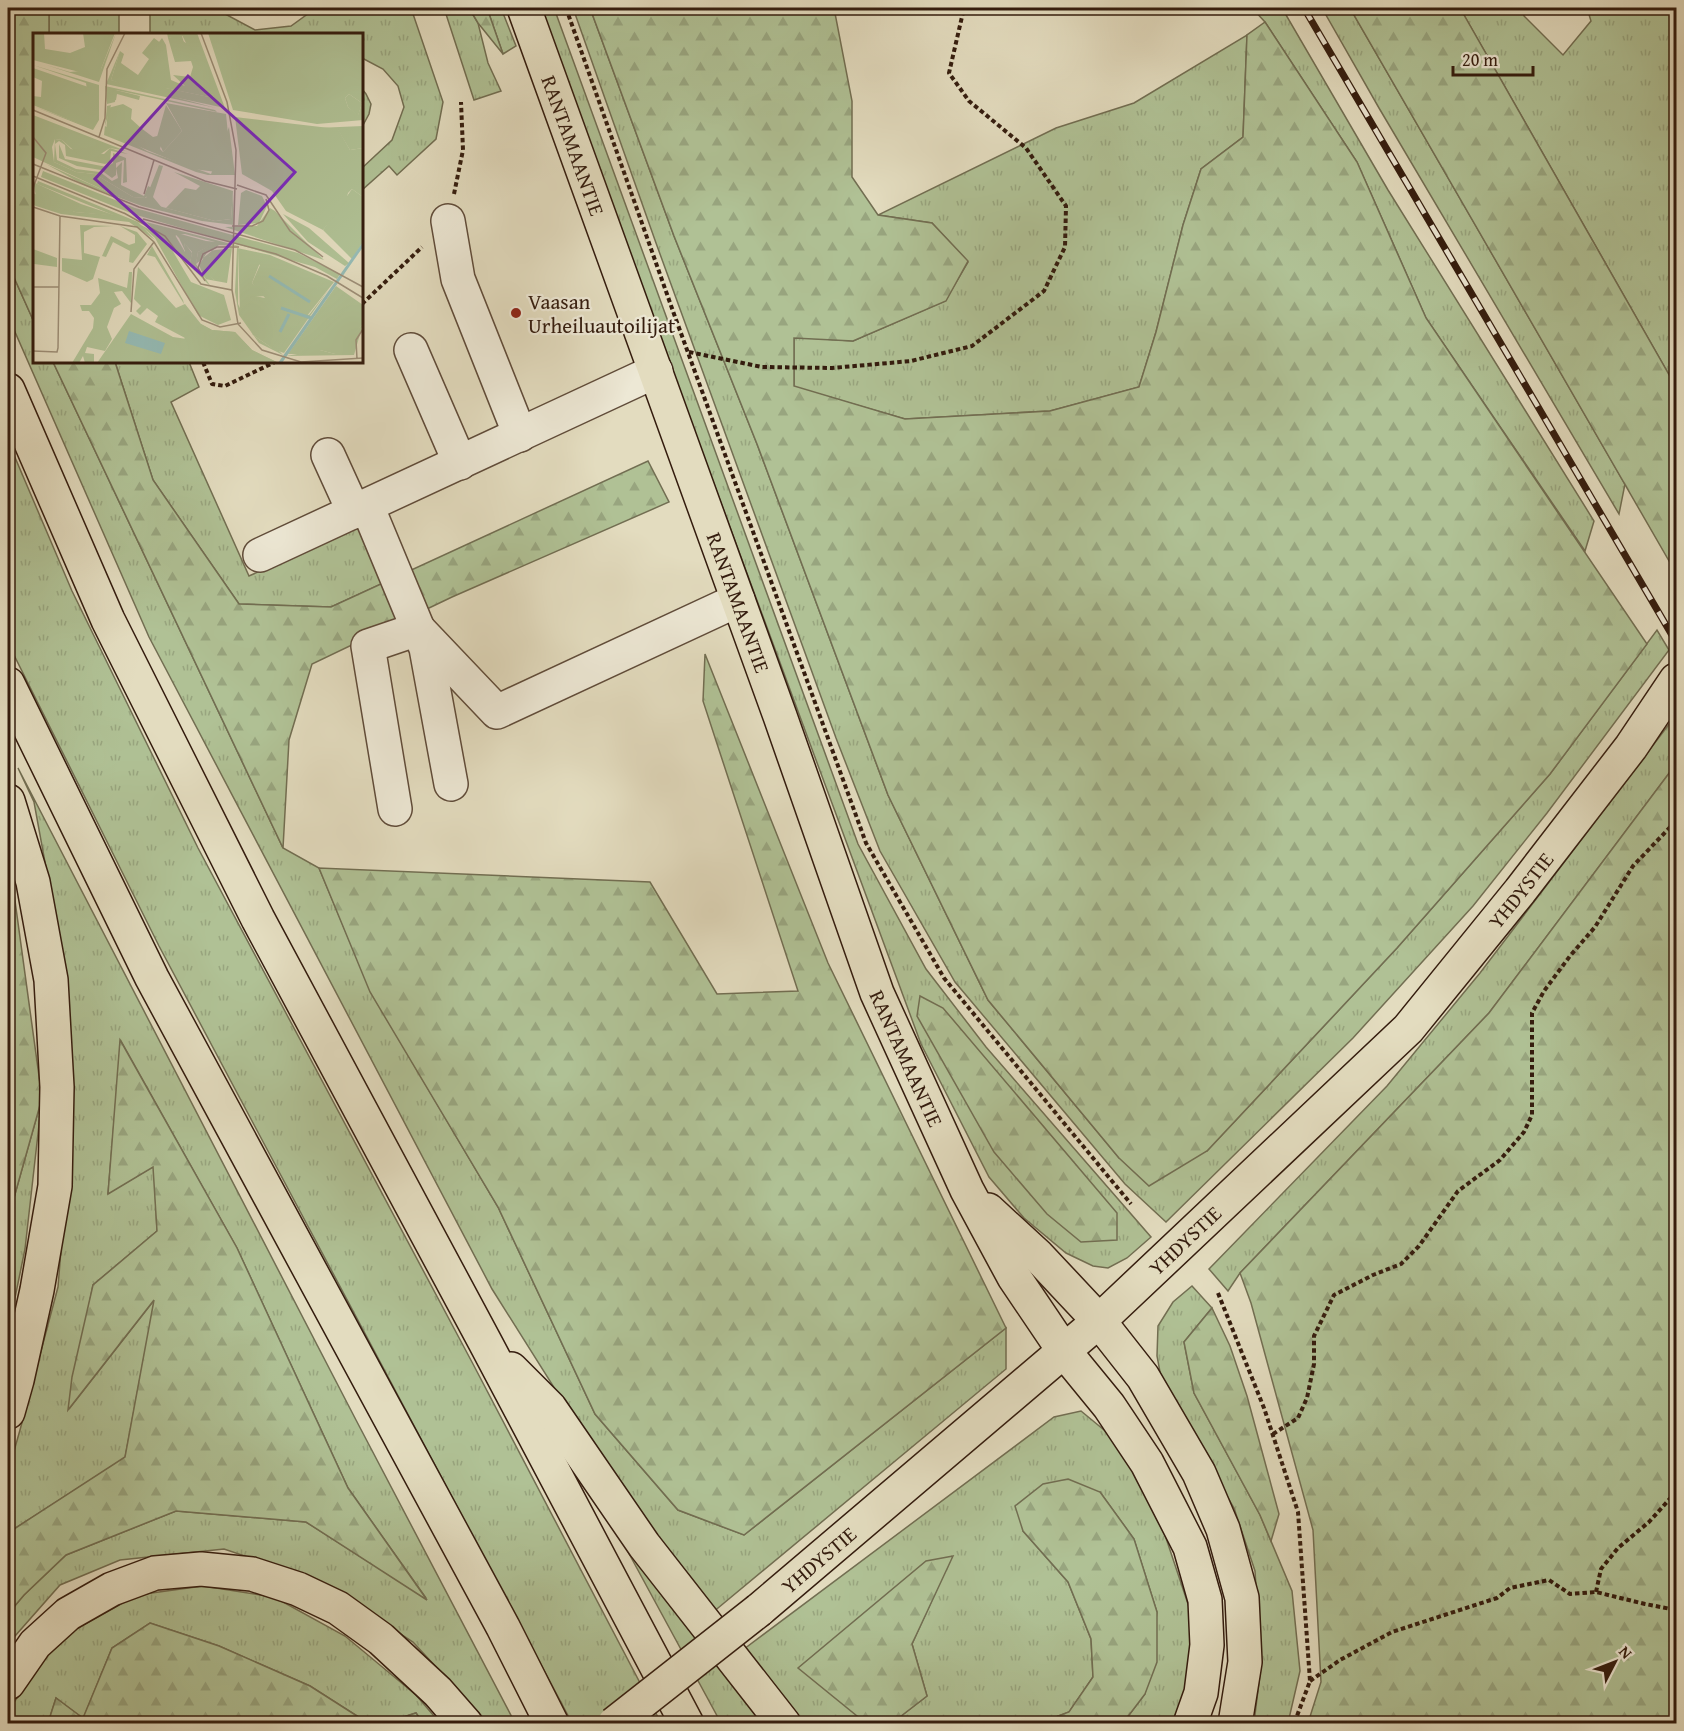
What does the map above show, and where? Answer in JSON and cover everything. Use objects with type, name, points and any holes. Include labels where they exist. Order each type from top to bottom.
[{"type":"main road","name":"RANTAMAANTIE","points":[[524,8],[738,600],[876,993],[967,1190],[1014,1277],[1064,1351],[1147,1462],[1190,1547],[1205,1600],[1208,1645],[1201,1693],[1190,1724]]},
{"type":"main road","points":[[8,390],[108,620],[252,909],[687,1724]]},
{"type":"main road","name":"YHDYSTIE","points":[[614,1724],[759,1610],[1099,1322],[1408,1029],[1520,891],[1631,747],[1677,680]]},
{"type":"main road","points":[[8,684],[152,978],[497,1617],[552,1724]]},
{"type":"main road","points":[[8,801],[33,882],[51,980],[57,1087],[55,1186],[37,1290],[8,1412]]},
{"type":"main road","name":"RANTAMAANTIE","points":[[967,1190],[1038,1257],[1099,1322],[1149,1386],[1199,1473],[1223,1529],[1242,1598],[1245,1662],[1235,1724]]},
{"type":"main road","points":[[485,1342],[550,1408],[644,1545],[784,1724]]},
{"type":"main road","points":[[8,1683],[35,1644],[68,1614],[112,1589],[155,1573],[201,1569],[252,1574],[298,1589],[338,1608],[381,1639],[438,1692],[466,1724]]},
{"type":"street","points":[[448,221],[458,279],[520,435]]},
{"type":"street","points":[[411,350],[460,463]]},
{"type":"street","points":[[260,555],[656,371]]},
{"type":"street","points":[[328,455],[360,509],[426,648],[451,784]]},
{"type":"street","points":[[418,629],[496,712],[738,600]]},
{"type":"street","points":[[395,809],[368,646],[418,629]]},
{"type":"path","points":[[566,8],[866,843],[944,978],[1131,1204]]},
{"type":"path","points":[[688,352],[762,367],[832,368],[911,361],[972,346],[1044,291],[1065,247],[1066,206],[1026,148],[969,101],[949,73],[964,8]]},
{"type":"path","points":[[203,363],[212,384],[225,386],[273,363]]},
{"type":"path","points":[[1273,1434],[1298,1419],[1307,1398],[1314,1364],[1314,1336],[1334,1295],[1401,1264],[1419,1246],[1458,1191],[1500,1160],[1524,1132],[1532,1115],[1532,1013],[1544,991],[1595,927],[1633,866],[1677,821]]},
{"type":"path","points":[[1218,1293],[1264,1408],[1298,1512],[1310,1681],[1294,1724]]},
{"type":"path","points":[[1596,1592],[1601,1569],[1618,1548],[1649,1522],[1677,1492]]},
{"type":"path","points":[[1310,1681],[1340,1660],[1392,1632],[1497,1598],[1510,1588],[1549,1580],[1570,1594],[1596,1592],[1677,1610]]},
{"type":"green space","points":[[8,8],[49,8],[49,33],[33,33],[33,320],[8,264]]},
{"type":"green space","points":[[49,8],[119,8],[119,33],[49,33]]},
{"type":"green space","points":[[149,8],[214,8],[255,30],[291,26],[316,8],[411,8],[443,102],[436,139],[397,175],[389,166],[363,189],[363,167],[392,140],[404,107],[398,86],[383,69],[363,59],[363,33],[150,33]]},
{"type":"green space","points":[[444,8],[469,8],[478,23],[488,63],[501,91],[474,100]]},
{"type":"green space","points":[[469,8],[487,8],[503,54],[478,23]]},
{"type":"green space","points":[[487,8],[501,8],[516,46],[503,54]]},
{"type":"green space","points":[[538,8],[554,8],[858,844],[926,969],[986,1047],[1151,1237],[1127,1258],[1108,1268],[1093,1266],[1066,1253],[1024,1218],[989,1177],[921,1044]]},
{"type":"green space","points":[[573,8],[590,8],[674,236],[757,444],[888,795],[988,1000],[1119,1158],[1207,1151],[1397,948],[1550,774],[1657,630],[1669,650],[1547,813],[1473,906],[1353,1038],[1166,1222],[1125,1184],[955,982],[880,851],[836,738]]},
{"type":"green space","points":[[590,8],[834,8],[852,101],[852,177],[878,215],[932,223],[968,261],[946,301],[853,341],[794,338],[794,386],[905,419],[1050,411],[1139,387],[1156,332],[1183,225],[1201,169],[1243,137],[1247,35],[1265,22],[1357,162],[1426,318],[1647,644],[1550,774],[1397,948],[1207,1151],[1149,1186],[1119,1158],[988,1000],[888,795],[757,444],[674,236]]},
{"type":"green space","points":[[1252,8],[1282,8],[1388,190],[1594,521],[1585,551],[1426,318],[1357,162],[1265,22]]},
{"type":"green space","points":[[1322,8],[1350,8],[1625,484],[1619,514],[1379,108]]},
{"type":"green space","points":[[1350,8],[1460,8],[1676,387],[1676,573]]},
{"type":"green space","points":[[1460,8],[1523,8],[1524,16],[1563,55],[1591,21],[1587,8],[1676,8],[1676,387]]},
{"type":"green space","points":[[1247,35],[1243,137],[1201,169],[1183,225],[1156,332],[1139,387],[1050,411],[905,419],[794,387],[794,337],[853,341],[945,301],[968,262],[932,223],[878,215],[1056,128],[1134,103]]},
{"type":"green space","points":[[363,90],[371,104],[363,125]]},
{"type":"green space","points":[[8,264],[33,320],[33,363],[53,363],[283,848],[319,868],[371,992],[498,1207],[595,1414],[678,1510],[744,1535],[1006,1328],[1006,1369],[712,1613],[611,1478],[492,1289],[149,637],[8,316]]},
{"type":"green space","points":[[53,363],[115,363],[153,480],[239,604],[331,607],[648,461],[669,502],[452,597],[312,664],[289,740],[283,848]]},
{"type":"green space","points":[[115,363],[189,363],[199,387],[171,402],[249,576],[367,523],[390,580],[331,607],[239,604],[153,480]]},
{"type":"green space","points":[[8,441],[72,591],[198,848],[661,1723],[572,1723],[159,946],[8,643]]},
{"type":"green space","points":[[705,654],[828,963],[1006,1328],[744,1535],[678,1510],[595,1414],[498,1207],[370,992],[319,868],[650,882],[717,994],[798,991],[703,701]]},
{"type":"green space","points":[[1676,715],[1676,764],[1489,1013],[1240,1273],[1228,1291],[1209,1269],[1387,1086],[1480,973]]},
{"type":"green space","points":[[1676,764],[1676,1723],[1308,1723],[1321,1682],[1313,1530],[1251,1303],[1240,1273],[1489,1013]]},
{"type":"green space","points":[[18,768],[515,1723],[488,1723],[413,1642],[319,1581],[224,1549],[120,1560],[60,1585],[8,1644],[8,1614],[24,1595],[66,1555],[176,1511],[306,1522],[426,1598],[348,1488],[237,1248],[121,1041],[108,1193],[154,1166],[157,1231],[93,1285],[69,1409],[155,1299],[125,1458],[14,1529],[8,1557],[8,1472],[58,1287],[73,1100],[67,983],[34,802]]},
{"type":"green space","points":[[8,869],[12,879],[42,1098],[8,1219]]},
{"type":"green space","points":[[920,996],[943,1008],[1117,1213],[1117,1240],[1081,1242],[1047,1214],[994,1152],[917,1016]]},
{"type":"green space","points":[[120,1040],[237,1248],[348,1488],[427,1600],[306,1522],[176,1511],[66,1555],[24,1595],[8,1614],[8,1557],[14,1529],[125,1457],[154,1300],[68,1410],[72,1377],[93,1285],[157,1231],[153,1167],[108,1194]]},
{"type":"green space","points":[[42,1098],[25,1249],[8,1332],[8,1219]]},
{"type":"green space","points":[[1192,1286],[1212,1308],[1184,1342],[1194,1393],[1260,1515],[1292,1591],[1300,1671],[1288,1723],[1254,1723],[1261,1666],[1255,1571],[1234,1508],[1163,1388],[1157,1356],[1158,1326],[1173,1302]]},
{"type":"green space","points":[[1212,1308],[1230,1346],[1247,1396],[1279,1514],[1271,1541],[1260,1515],[1194,1393],[1184,1342]]},
{"type":"green space","points":[[1081,1411],[1121,1444],[1165,1535],[1197,1631],[1182,1703],[1172,1723],[1123,1723],[1145,1694],[1157,1612],[1134,1539],[1100,1492],[1023,1531],[1068,1582],[1091,1639],[1093,1677],[1069,1712],[1040,1723],[892,1723],[927,1696],[912,1644],[952,1556],[862,1720],[881,1723],[806,1723],[778,1696],[740,1652],[1054,1417]]},
{"type":"green space","points":[[1068,1479],[1100,1492],[1134,1539],[1157,1612],[1157,1662],[1145,1694],[1123,1723],[1040,1723],[1069,1712],[1093,1677],[1091,1639],[1068,1582],[1023,1531],[1015,1506],[1043,1484]]},
{"type":"green space","points":[[627,1550],[768,1723],[721,1723]]},
{"type":"green space","points":[[953,1556],[912,1644],[927,1696],[892,1723],[862,1720],[798,1668],[926,1561]]},
{"type":"green space","points":[[203,1586],[274,1597],[345,1636],[416,1695],[440,1723],[423,1723],[416,1713],[385,1723],[368,1723],[310,1686],[219,1646],[150,1623],[112,1648],[83,1719],[56,1698],[48,1723],[8,1724],[8,1712],[40,1661],[74,1630],[137,1595]]},
{"type":"green space","points":[[150,1623],[219,1646],[310,1686],[368,1723],[48,1723],[56,1698],[83,1718],[112,1648]]},
{"type":"green space","points":[[416,1713],[423,1723],[385,1723]]},
{"type":"railway","points":[[1304,8],[1676,642]]},
{"type":"place","name":"Vaasan Urheiluautoilijat","points":[[516,313]]}]
